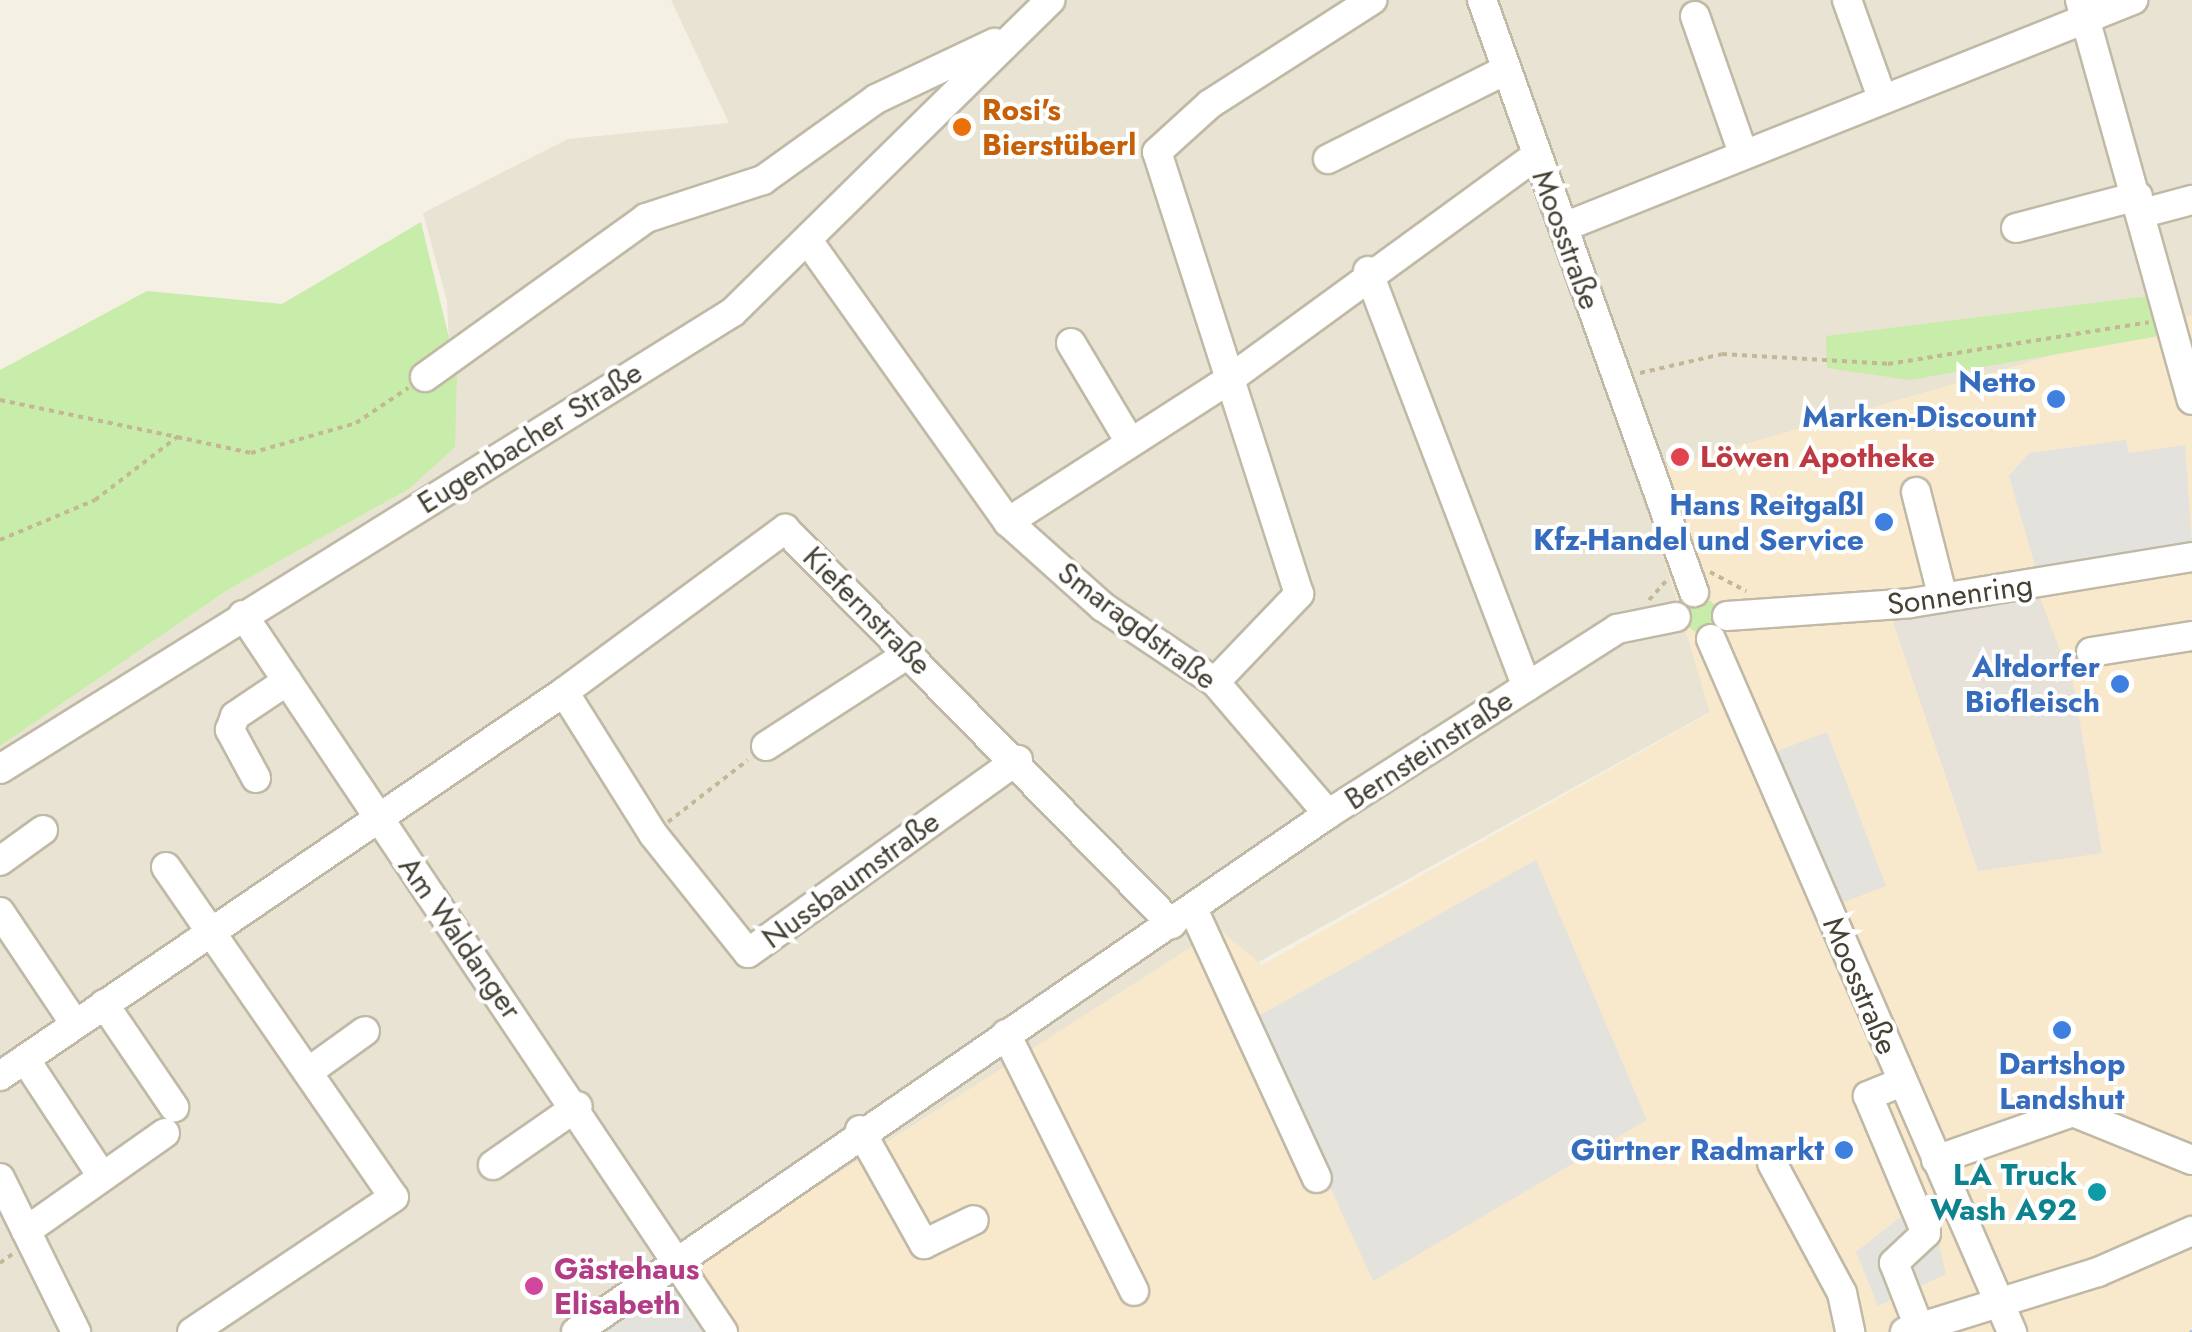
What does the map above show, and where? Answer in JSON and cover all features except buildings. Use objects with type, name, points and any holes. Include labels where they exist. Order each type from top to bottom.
[{"type":"street","name":"Eugenbacher Straße","points":[[0,769],[733,312],[810,242],[1004,38],[1050,0]]},
{"type":"street","points":[[1215,682],[1299,594],[1227,381],[1157,152],[1210,104],[1372,0]]},
{"type":"street","name":"Moosstraße","points":[[1482,0],[1694,592]]},
{"type":"street","points":[[1846,0],[1881,95]]},
{"type":"street","points":[[1564,227],[2086,9],[2133,0]]},
{"type":"street","points":[[2086,9],[2192,400]]},
{"type":"street","points":[[1695,16],[1743,152]]},
{"type":"street","name":"Eugenbacher Straße","points":[[425,376],[646,218],[764,180],[876,99],[1004,38]]},
{"type":"street","points":[[1328,159],[1506,70]]},
{"type":"street","points":[[1008,522],[1227,381],[1368,271],[1535,156]]},
{"type":"street","points":[[2016,228],[2140,205],[2192,200]]},
{"type":"street","name":"Smaragdstraße","points":[[810,242],[1008,522],[1103,607],[1215,682],[1328,814]]},
{"type":"street","points":[[1368,271],[1527,687]]},
{"type":"street","points":[[1071,343],[1130,442]]},
{"type":"street","points":[[1916,492],[1943,598]]},
{"type":"street","name":"Kiefernstraße","points":[[0,1076],[374,814],[564,692],[785,529],[1182,917]]},
{"type":"street","name":"Sonnenring","points":[[1727,616],[1943,598],[2192,557]]},
{"type":"street","points":[[1694,592],[1717,596],[1727,616],[1710,640],[1688,637],[1663,618],[1694,592]]},
{"type":"street","name":"Am Waldanger","points":[[243,614],[374,814],[578,1106],[723,1332]]},
{"type":"street","name":"Bernsteinstraße","points":[[588,1329],[860,1130],[1182,917],[1328,814],[1527,687],[1663,618]]},
{"type":"street","points":[[2091,652],[2192,636]]},
{"type":"street","name":"Moosstraße","points":[[1710,640],[2012,1332]]},
{"type":"street","points":[[766,746],[910,653]]},
{"type":"street","points":[[256,778],[230,730],[235,716],[287,682]]},
{"type":"street","name":"Nussbaumstraße","points":[[564,692],[653,834],[748,953],[1018,760]]},
{"type":"street","points":[[0,861],[44,830]]},
{"type":"street","points":[[166,867],[394,1197],[192,1332]]},
{"type":"street","points":[[0,912],[75,1024]]},
{"type":"street","points":[[1182,917],[1316,1178]]},
{"type":"street","points":[[26,1232],[170,1120],[104,1004]]},
{"type":"street","points":[[308,1072],[365,1032]]},
{"type":"street","points":[[1006,1034],[1134,1291]]},
{"type":"street","points":[[25,1059],[102,1176]]},
{"type":"street","points":[[1902,1082],[1868,1096],[1926,1233],[1894,1262],[1912,1330],[1996,1298],[2098,1272],[2192,1232]]},
{"type":"street","points":[[493,1165],[578,1106]]},
{"type":"street","points":[[1936,1160],[2073,1112],[2192,1160]]},
{"type":"street","points":[[860,1130],[924,1244],[974,1220]]},
{"type":"street","points":[[1772,1163],[1842,1294],[1850,1332]]},
{"type":"street","points":[[0,1178],[76,1332]]},
{"type":"path","points":[[1616,379],[1722,354],[1888,364],[2170,317]]},
{"type":"path","points":[[0,400],[251,453],[356,423],[425,376]]},
{"type":"path","points":[[0,540],[57,508],[94,500],[177,436]]},
{"type":"path","points":[[1663,618],[1650,598],[1672,571],[1672,538]]},
{"type":"path","points":[[653,834],[766,746]]},
{"type":"shaded area","points":[[671,0],[2192,0],[2192,315],[1640,475],[1710,712],[590,1332],[0,1332],[0,746],[229,589],[409,489],[454,447],[447,301],[423,213],[568,139],[729,123]]},
{"type":"shaded area","points":[[2192,315],[2192,1332],[590,1332],[1219,929],[1262,965],[1710,713],[1639,475]]},
{"type":"shaded area","points":[[2126,440],[2129,453],[2185,445],[2192,544],[2036,569],[2009,476],[2029,453]]},
{"type":"shaded area","points":[[2039,595],[2074,687],[2102,853],[1978,871],[1891,616]]},
{"type":"shaded area","points":[[1827,732],[1886,886],[1825,909],[1766,755]]},
{"type":"shaded area","points":[[1536,860],[1647,1120],[1373,1281],[1253,1019]]},
{"type":"shaded area","points":[[1882,1097],[1930,1205],[1946,1274],[1878,1306],[1856,1252],[1909,1210]]},
{"type":"shaded area","points":[[676,1280],[710,1332],[597,1332]]},
{"type":"green space","points":[[421,222],[457,371],[455,447],[409,489],[229,589],[0,746],[0,370],[147,291],[282,304]]},
{"type":"green space","points":[[2150,296],[2159,336],[1910,380],[1827,368],[1826,336]]},
{"type":"green space","points":[[1702,599],[1714,604],[1719,616],[1714,628],[1702,633],[1690,628],[1685,616],[1690,604]]},
{"type":"place","name":"Rosi's Bierstüberl","points":[[962,127]]},
{"type":"place","name":"Netto Marken-Discount","points":[[2056,399]]},
{"type":"place","name":"Löwen Apotheke","points":[[1680,457]]},
{"type":"place","name":"Hans Reitgaßl Kfz-Handel und Service","points":[[1884,522]]},
{"type":"place","name":"Altdorfer Biofleisch","points":[[2120,684]]},
{"type":"place","name":"Dartshop Landshut","points":[[2062,1030]]},
{"type":"place","name":"Gürtner Radmarkt","points":[[1844,1150]]},
{"type":"place","name":"LA Truck Wash A92","points":[[2097,1192]]},
{"type":"place","name":"Gästehaus Elisabeth","points":[[534,1286]]}]
